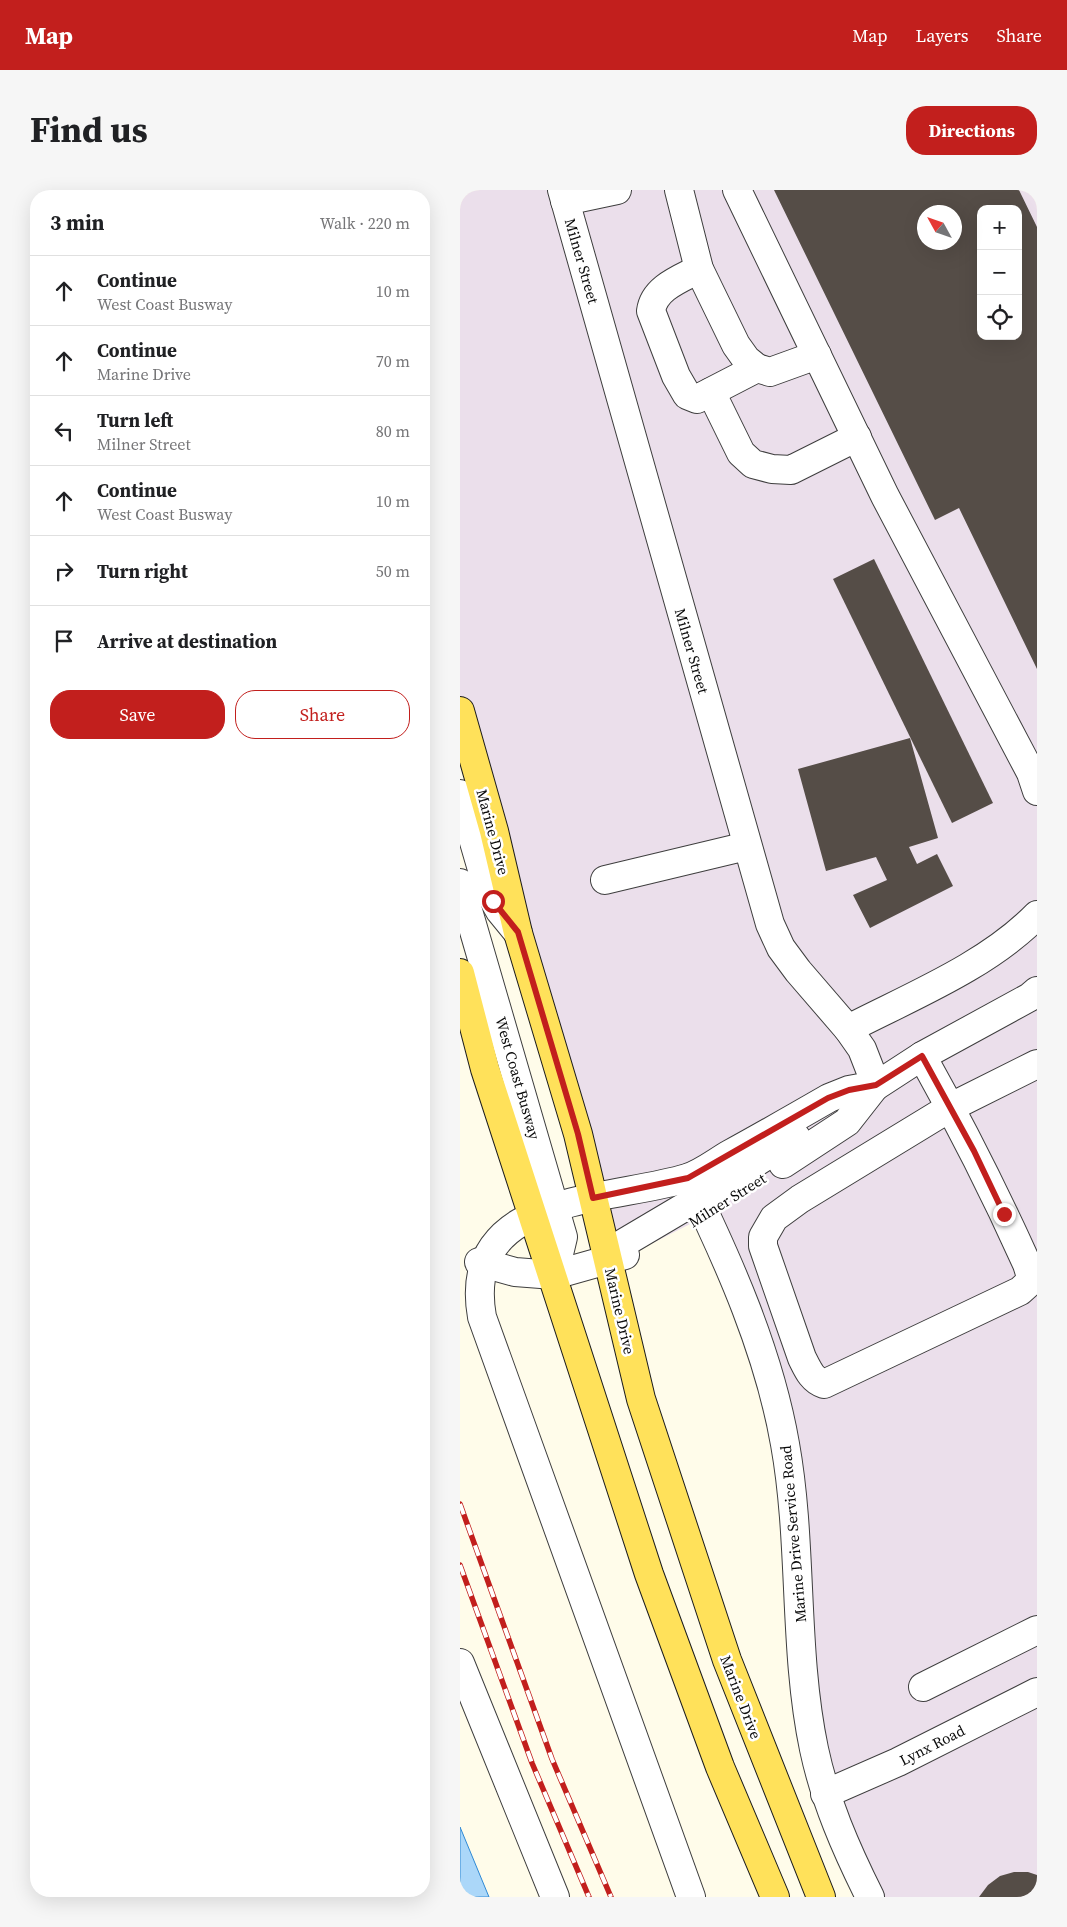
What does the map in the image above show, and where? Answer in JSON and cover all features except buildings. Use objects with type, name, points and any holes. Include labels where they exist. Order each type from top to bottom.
[{"type":"main road","name":"Marine Drive","points":[[460,712],[494,832],[518,932],[578,1134],[641,1399],[695,1568],[727,1660],[821,1897]]},
{"type":"main road","points":[[460,974],[485,1069],[544,1209],[554,1275],[649,1574],[720,1767],[774,1897]]},
{"type":"street","points":[[564,195],[617,190]]},
{"type":"street","points":[[678,190],[699,269],[736,345],[746,359],[758,368],[770,372],[817,355]]},
{"type":"street","points":[[737,190],[920,565],[1030,773],[1037,791]]},
{"type":"street","name":"Milner Street","points":[[564,195],[770,924],[781,948],[848,1029],[862,1050],[876,1085]]},
{"type":"street","points":[[699,269],[658,294],[652,302],[651,310],[676,376],[687,395],[697,400],[758,368]]},
{"type":"street","points":[[712,392],[741,453],[753,464],[772,469],[791,470],[857,437]]},
{"type":"street","points":[[460,794],[488,890],[500,911],[518,932]]},
{"type":"street","points":[[605,880],[747,846]]},
{"type":"street","name":"West Coast Busway","points":[[460,883],[544,1209]]},
{"type":"street","points":[[848,1029],[990,955],[1020,932],[1037,915]]},
{"type":"street","points":[[876,1085],[922,1056],[1030,997],[1037,991]]},
{"type":"street","points":[[922,1056],[951,1107],[1004,1214],[1032,1280],[1028,1286],[1020,1291],[824,1384],[818,1382],[809,1373],[802,1358],[765,1256],[763,1236],[767,1228],[774,1218],[800,1199],[951,1107],[1037,1064]]},
{"type":"street","name":"Milner Street","points":[[544,1209],[593,1198],[698,1198],[847,1122],[876,1085]]},
{"type":"street","name":"Milner Street","points":[[554,1275],[645,1247],[698,1198],[828,1098],[849,1090],[876,1085]]},
{"type":"street","name":"Marine Drive Service Road","points":[[698,1198],[744,1302],[760,1349],[785,1444],[794,1521],[808,1714],[814,1749],[836,1825],[870,1897]]},
{"type":"street","points":[[544,1209],[498,1235],[479,1262],[476,1286],[482,1317],[691,1897]]},
{"type":"street","points":[[479,1262],[515,1272],[554,1275]]},
{"type":"street","points":[[923,1688],[1037,1630]]},
{"type":"street","points":[[460,1663],[555,1897]]},
{"type":"street","name":"Lynx Road","points":[[826,1794],[898,1762],[1037,1692]]},
{"type":"shaded area","points":[[460,190],[1037,190],[1037,1897],[869,1897],[834,1827],[791,1479],[706,1216],[645,1247],[607,1259],[460,712]]},
{"type":"water","points":[[460,1827],[489,1897],[460,1897]]},
{"type":"railway","points":[[460,1504],[552,1759],[611,1897]]},
{"type":"railway","points":[[460,1565],[532,1763],[589,1897]]},
{"type":"route","points":[[493,901],[518,932],[578,1134],[593,1198],[688,1178],[828,1098],[849,1090],[876,1085],[922,1056],[962,1126],[1004,1214]]}]
